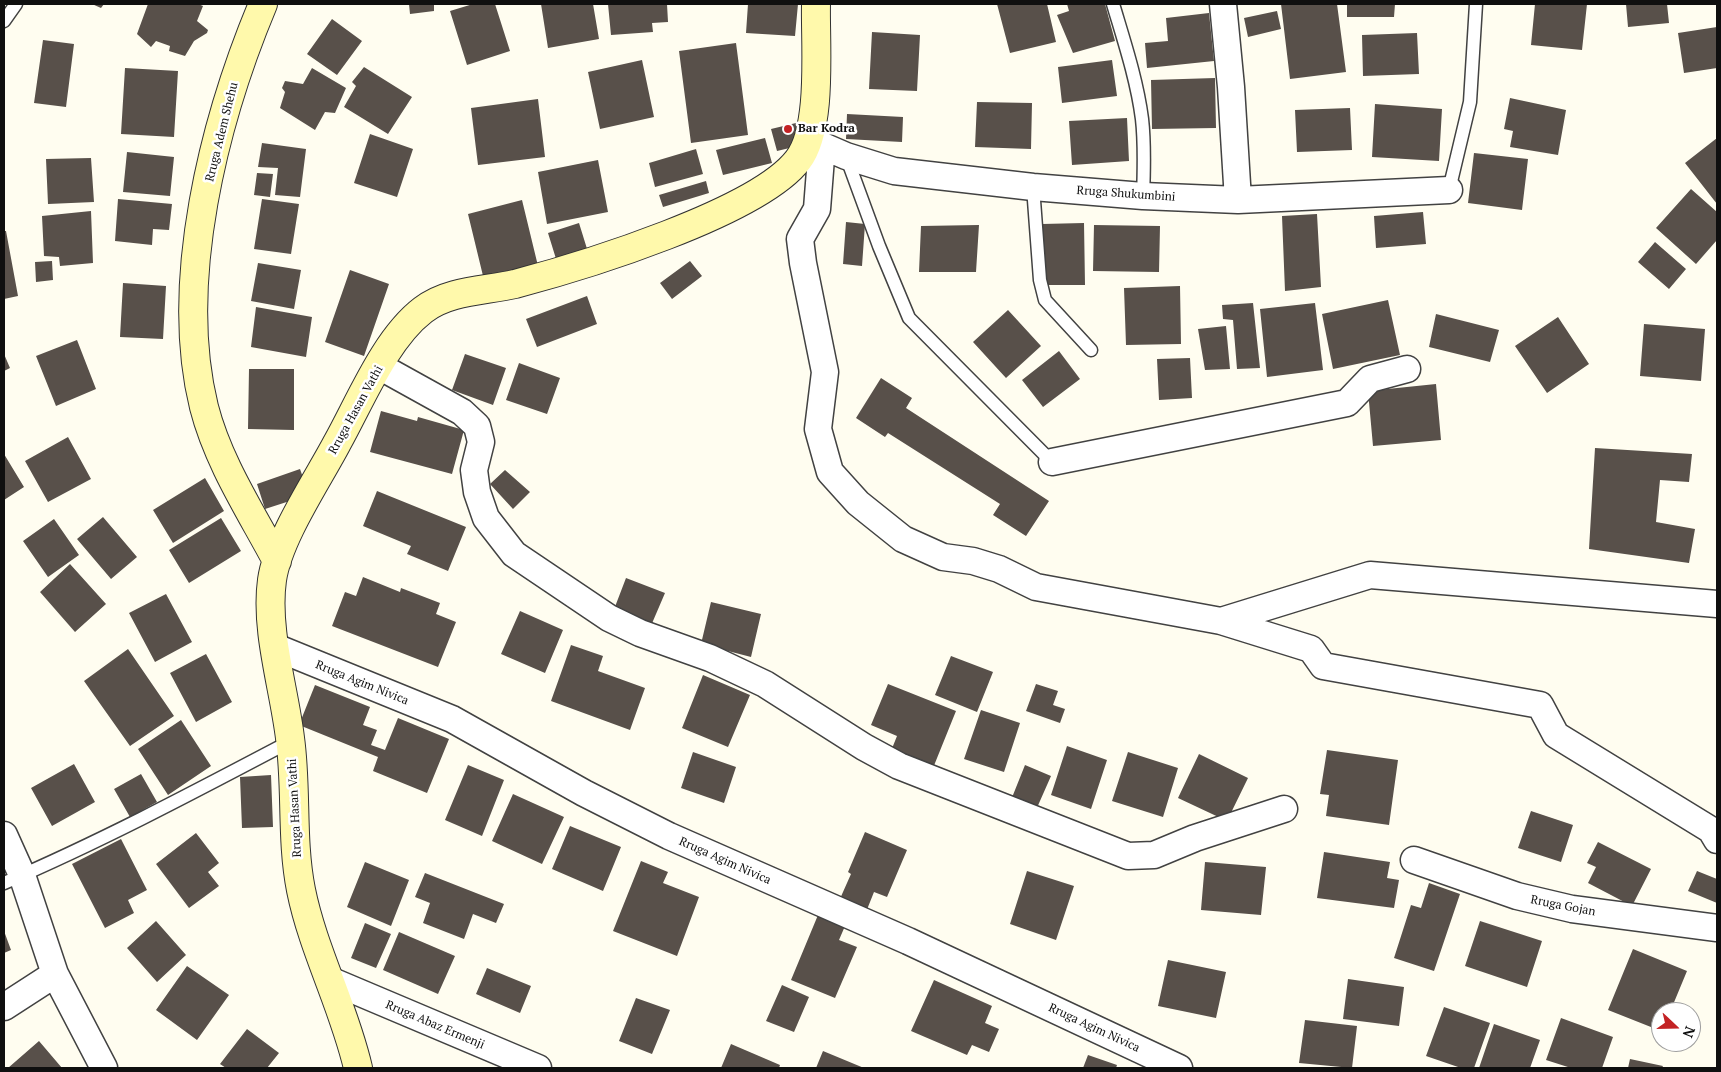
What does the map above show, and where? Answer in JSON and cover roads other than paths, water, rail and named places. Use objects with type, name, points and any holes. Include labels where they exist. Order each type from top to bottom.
[{"type":"street","name":"Rruga Adem Shehu","points":[[263,4],[242,55],[217,142],[200,226],[195,265],[196,362],[204,407],[217,447],[277,561]]},
{"type":"street","name":"Rruga Hasan Vathi","points":[[358,1068],[332,981],[311,925],[301,890],[297,853],[291,740],[275,647],[271,602],[272,580],[277,561],[294,524],[380,366],[399,335],[423,310],[450,296],[503,287],[542,277],[705,219],[749,198],[780,177],[816,143],[816,4]]},
{"type":"street","points":[[1223,4],[1231,87],[1238,200]]},
{"type":"street","name":"Rruga Shukumbini","points":[[816,143],[846,156],[894,171],[1033,187],[1143,196],[1238,200],[1449,190]]},
{"type":"street","points":[[816,143],[817,209],[800,239],[825,372],[818,430],[830,472],[858,503],[903,540],[943,557],[973,561],[999,569],[1036,587],[1221,621],[1311,649],[1323,666],[1540,705],[1556,735],[1711,830],[1717,840]]},
{"type":"street","points":[[380,366],[462,412],[477,426],[482,442],[474,470],[477,492],[486,518],[514,554],[609,618],[640,633],[710,658],[765,684],[864,747],[899,766],[1128,856],[1154,855],[1195,838],[1284,810]]},
{"type":"street","points":[[1052,462],[1346,403],[1370,379],[1407,369]]},
{"type":"street","points":[[1221,621],[1370,575],[1717,604]]},
{"type":"street","name":"Rruga Agim Nivica","points":[[275,647],[452,719],[584,793],[669,836],[908,941],[1179,1068]]},
{"type":"street","points":[[4,835],[13,879],[54,974],[104,1068]]},
{"type":"street","name":"Rruga Gojan","points":[[1414,860],[1517,896],[1572,909],[1717,928]]},
{"type":"street","points":[[4,1007],[54,974]]},
{"type":"street","name":"Rruga Abaz Ermenji","points":[[332,981],[538,1068]]},
{"type":"lane","points":[[4,20],[16,4]]},
{"type":"lane","points":[[1113,4],[1129,58],[1142,119],[1143,196]]},
{"type":"lane","points":[[1449,190],[1470,102],[1476,4]]},
{"type":"lane","points":[[846,156],[879,246],[909,318],[1052,462]]},
{"type":"lane","points":[[1033,187],[1040,280],[1045,300],[1091,350]]},
{"type":"lane","points":[[13,879],[78,851],[159,811],[291,740]]},
{"type":"place","name":"Bar Kodra","points":[[788,129]]}]
